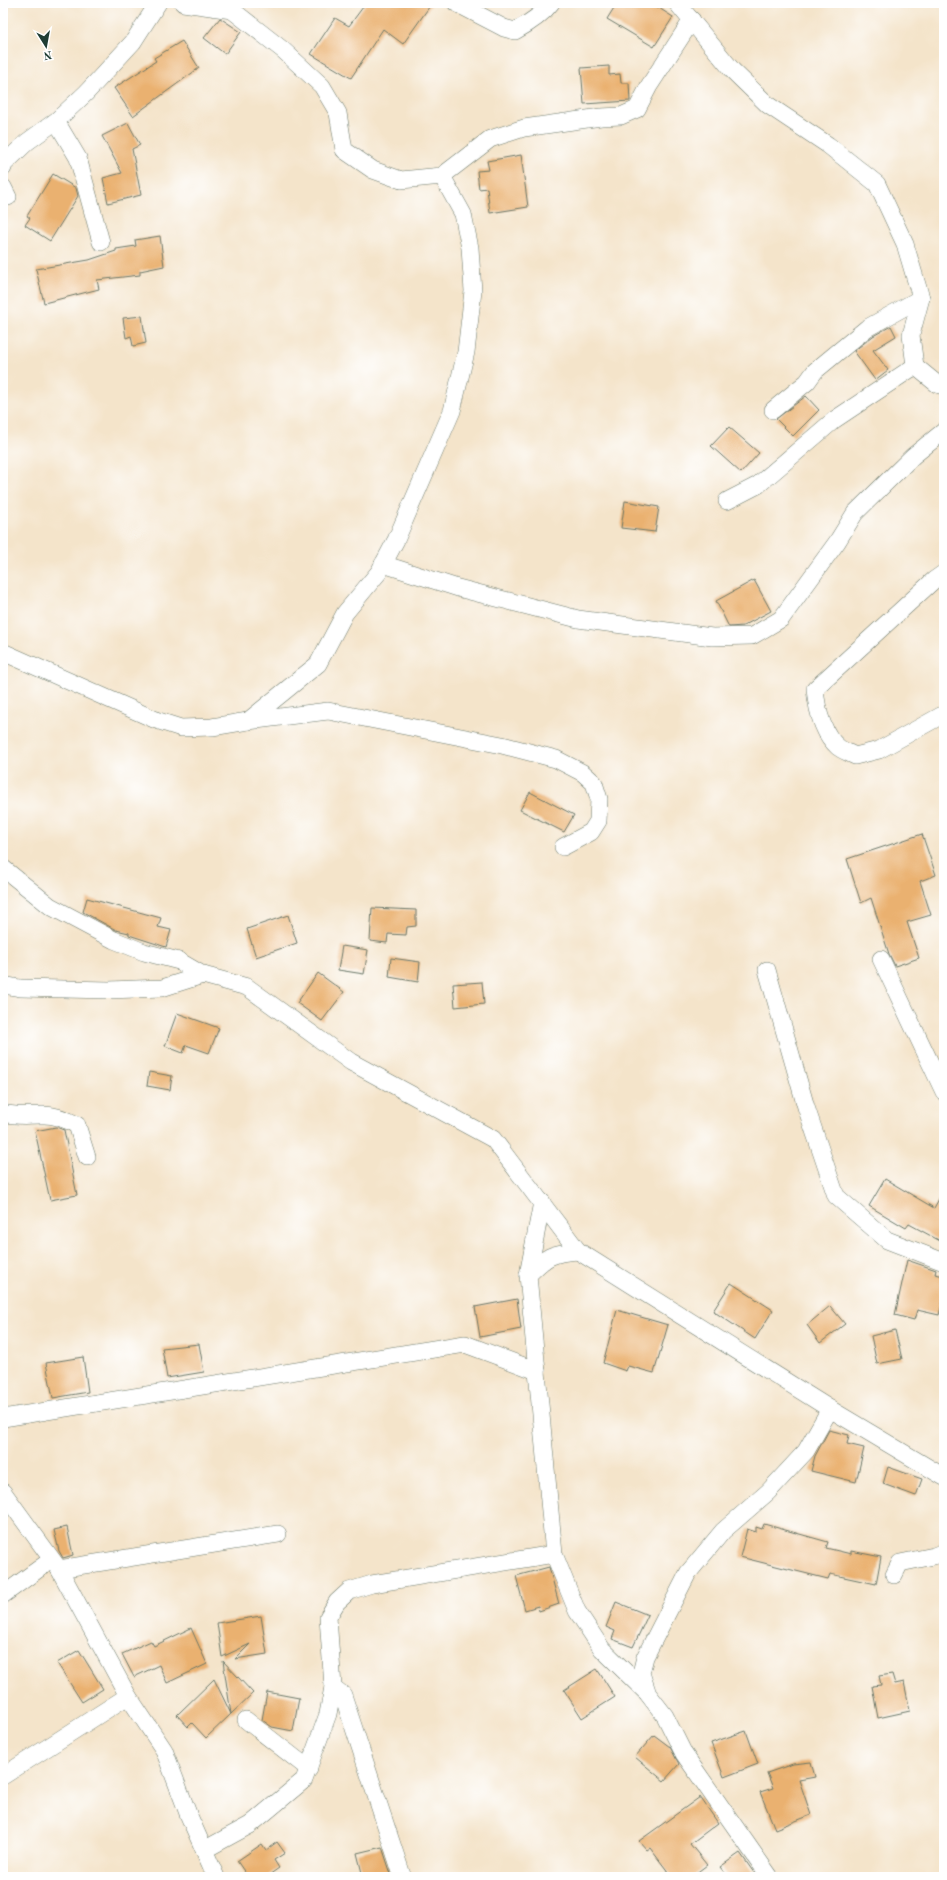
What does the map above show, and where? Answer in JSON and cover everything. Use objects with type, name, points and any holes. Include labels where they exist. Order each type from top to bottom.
[{"type":"street","points":[[3,168],[4,164],[27,142],[56,120],[86,93],[133,42],[158,3]]},
{"type":"street","points":[[183,3],[229,6],[232,10],[283,50],[322,86],[338,113],[344,150],[373,170],[401,180],[442,176],[490,139],[524,128],[601,117],[621,116],[637,109],[649,86],[692,20]]},
{"type":"street","points":[[456,3],[504,28],[515,31],[527,25],[551,3]]},
{"type":"street","points":[[678,3],[732,70],[768,105],[828,145],[877,184],[905,244],[920,298],[911,334],[915,366],[937,384],[944,386]]},
{"type":"street","points":[[56,120],[78,158],[101,242]]},
{"type":"street","points":[[248,721],[318,664],[345,613],[379,572],[396,540],[452,411],[466,352],[473,291],[470,248],[463,214],[442,176]]},
{"type":"street","points":[[773,410],[807,382],[814,371],[867,328],[920,298]]},
{"type":"street","points":[[728,501],[758,484],[834,420],[915,366]]},
{"type":"street","points":[[383,564],[458,588],[578,619],[712,637],[752,636],[781,619],[837,542],[855,514],[913,456],[944,431]]},
{"type":"street","points":[[944,573],[934,580],[815,689],[816,705],[826,734],[839,747],[855,756],[879,750],[944,714]]},
{"type":"street","points":[[3,652],[156,720],[181,728],[212,727],[328,711],[502,745],[556,759],[583,773],[594,783],[599,799],[598,821],[591,832],[562,847]]},
{"type":"street","points":[[3,868],[50,906],[114,940],[144,952],[179,961],[203,975],[247,986],[351,1062],[493,1139],[578,1251],[830,1409],[944,1477]]},
{"type":"street","points":[[881,960],[944,1092]]},
{"type":"street","points":[[767,970],[806,1108],[836,1196],[887,1240],[944,1262]]},
{"type":"street","points":[[3,985],[20,988],[109,990],[162,988],[203,975]]},
{"type":"street","points":[[3,1113],[16,1117],[42,1114],[62,1118],[77,1125],[87,1157]]},
{"type":"street","points":[[542,1202],[528,1275],[554,1554],[577,1611],[602,1649],[648,1694],[665,1716],[684,1754],[770,1877]]},
{"type":"street","points":[[528,1275],[544,1259],[557,1252],[578,1251]]},
{"type":"street","points":[[3,1418],[465,1344],[537,1370]]},
{"type":"street","points":[[648,1694],[641,1673],[645,1657],[688,1573],[723,1530],[768,1492],[806,1451],[830,1409]]},
{"type":"street","points":[[3,1492],[55,1564],[128,1696],[164,1750],[216,1877]]},
{"type":"street","points":[[3,1595],[55,1564],[278,1534]]},
{"type":"street","points":[[894,1575],[900,1563],[934,1556],[944,1552]]},
{"type":"street","points":[[204,1850],[250,1825],[304,1780],[328,1714],[333,1687],[328,1617],[337,1602],[349,1591],[372,1584],[554,1554]]},
{"type":"street","points":[[333,1687],[343,1695],[402,1875]]},
{"type":"street","points":[[3,1776],[128,1696]]},
{"type":"street","points":[[246,1720],[309,1768]]},
{"type":"building","points":[[366,3],[432,3],[403,44],[383,29],[351,78],[311,54],[335,18],[349,26]]},
{"type":"building","points":[[617,3],[651,3],[673,17],[654,47],[607,19]]},
{"type":"building","points":[[220,18],[241,32],[225,54],[204,38]]},
{"type":"building","points":[[182,41],[199,68],[133,116],[114,88],[156,61],[154,58]]},
{"type":"building","points":[[609,66],[609,75],[620,74],[621,83],[629,83],[630,101],[584,104],[581,68]]},
{"type":"building","points":[[128,123],[140,145],[132,149],[141,195],[108,203],[103,178],[122,173],[102,136]]},
{"type":"building","points":[[521,155],[528,207],[490,213],[487,188],[479,189],[477,171],[489,170],[487,161]]},
{"type":"building","points":[[53,174],[76,188],[78,196],[50,241],[25,225],[30,218],[27,216]]},
{"type":"building","points":[[160,236],[164,266],[140,271],[140,275],[97,280],[99,289],[44,303],[36,269],[89,260],[116,251],[116,249],[136,246],[135,240]]},
{"type":"building","points":[[142,316],[146,343],[133,346],[131,336],[126,338],[123,318]]},
{"type":"building","points":[[891,326],[896,336],[873,350],[888,370],[875,380],[854,351],[873,336]]},
{"type":"building","points":[[806,396],[819,410],[793,436],[776,419]]},
{"type":"building","points":[[729,427],[759,453],[741,473],[711,446]]},
{"type":"building","points":[[625,501],[659,507],[655,532],[621,528]]},
{"type":"building","points":[[754,580],[771,611],[743,626],[729,627],[716,601]]},
{"type":"building","points":[[530,792],[574,815],[564,832],[520,810]]},
{"type":"building","points":[[922,834],[936,875],[920,881],[931,915],[907,922],[919,958],[895,966],[889,954],[871,898],[861,903],[847,859]]},
{"type":"building","points":[[87,898],[161,918],[158,927],[171,930],[166,947],[129,935],[129,933],[116,930],[83,912]]},
{"type":"building","points":[[372,908],[416,910],[416,926],[407,927],[406,935],[388,934],[387,943],[370,941]]},
{"type":"building","points":[[288,915],[297,943],[256,957],[247,929]]},
{"type":"building","points":[[342,946],[368,950],[364,974],[338,970]]},
{"type":"building","points":[[391,958],[420,962],[418,982],[389,977]]},
{"type":"building","points":[[318,973],[344,992],[322,1021],[297,1003]]},
{"type":"building","points":[[482,982],[484,1004],[455,1007],[453,984]]},
{"type":"building","points":[[177,1013],[219,1028],[209,1053],[186,1045],[183,1053],[165,1046]]},
{"type":"building","points":[[149,1072],[172,1076],[170,1090],[147,1086]]},
{"type":"building","points":[[56,1127],[64,1130],[77,1195],[50,1200],[35,1131]]},
{"type":"building","points":[[885,1179],[934,1208],[944,1190],[944,1243],[909,1224],[906,1228],[869,1206]]},
{"type":"building","points":[[907,1260],[936,1270],[935,1274],[944,1276],[944,1297],[939,1315],[917,1310],[914,1320],[895,1315]]},
{"type":"building","points":[[731,1283],[773,1310],[755,1339],[713,1311]]},
{"type":"building","points":[[517,1299],[521,1329],[480,1337],[475,1307]]},
{"type":"building","points":[[830,1306],[845,1324],[820,1343],[807,1325]]},
{"type":"building","points":[[617,1310],[668,1325],[654,1373],[628,1366],[626,1371],[603,1363]]},
{"type":"building","points":[[895,1330],[902,1359],[877,1364],[871,1336]]},
{"type":"building","points":[[199,1344],[204,1372],[167,1378],[162,1348]]},
{"type":"building","points":[[83,1357],[88,1392],[53,1398],[46,1363]]},
{"type":"building","points":[[829,1430],[849,1435],[847,1444],[864,1448],[856,1482],[811,1471],[815,1456]]},
{"type":"building","points":[[888,1467],[922,1479],[916,1496],[883,1484]]},
{"type":"building","points":[[764,1524],[828,1542],[826,1548],[851,1554],[851,1551],[881,1557],[876,1584],[830,1574],[828,1579],[740,1557],[747,1529],[756,1532],[756,1527],[762,1529]]},
{"type":"building","points":[[67,1527],[73,1555],[63,1558],[59,1551],[54,1530]]},
{"type":"building","points":[[549,1567],[559,1604],[539,1611],[538,1606],[525,1610],[516,1576]]},
{"type":"building","points":[[616,1602],[648,1615],[633,1647],[612,1639],[615,1631],[606,1627]]},
{"type":"building","points":[[261,1616],[267,1654],[235,1659],[250,1644],[222,1657],[217,1623]]},
{"type":"building","points":[[191,1628],[207,1664],[167,1683],[159,1665],[134,1677],[122,1654],[151,1641],[154,1646]]},
{"type":"building","points":[[79,1650],[103,1689],[82,1702],[57,1663]]},
{"type":"building","points":[[223,1661],[253,1693],[231,1714]]},
{"type":"building","points":[[597,1669],[615,1697],[582,1718],[564,1690]]},
{"type":"building","points":[[892,1674],[895,1684],[904,1682],[910,1711],[878,1718],[872,1686],[881,1685],[879,1676]]},
{"type":"building","points":[[214,1679],[231,1714],[206,1738],[192,1723],[188,1727],[177,1715]]},
{"type":"building","points":[[267,1692],[299,1698],[293,1731],[272,1727],[262,1720]]},
{"type":"building","points":[[746,1731],[758,1764],[724,1777],[711,1743]]},
{"type":"building","points":[[654,1735],[670,1747],[679,1764],[664,1781],[635,1757]]},
{"type":"building","points":[[811,1762],[815,1777],[799,1780],[811,1815],[775,1829],[760,1792],[773,1788],[767,1773],[793,1764]]},
{"type":"building","points":[[700,1797],[718,1823],[690,1844],[707,1865],[691,1877],[672,1877],[650,1848],[647,1850],[639,1841]]},
{"type":"building","points":[[277,1842],[285,1853],[274,1860],[279,1868],[266,1877],[248,1877],[237,1861],[262,1844],[266,1850]]},
{"type":"building","points":[[382,1847],[392,1877],[363,1877],[357,1853]]},
{"type":"building","points":[[740,1853],[757,1877],[728,1877],[720,1867]]}]
